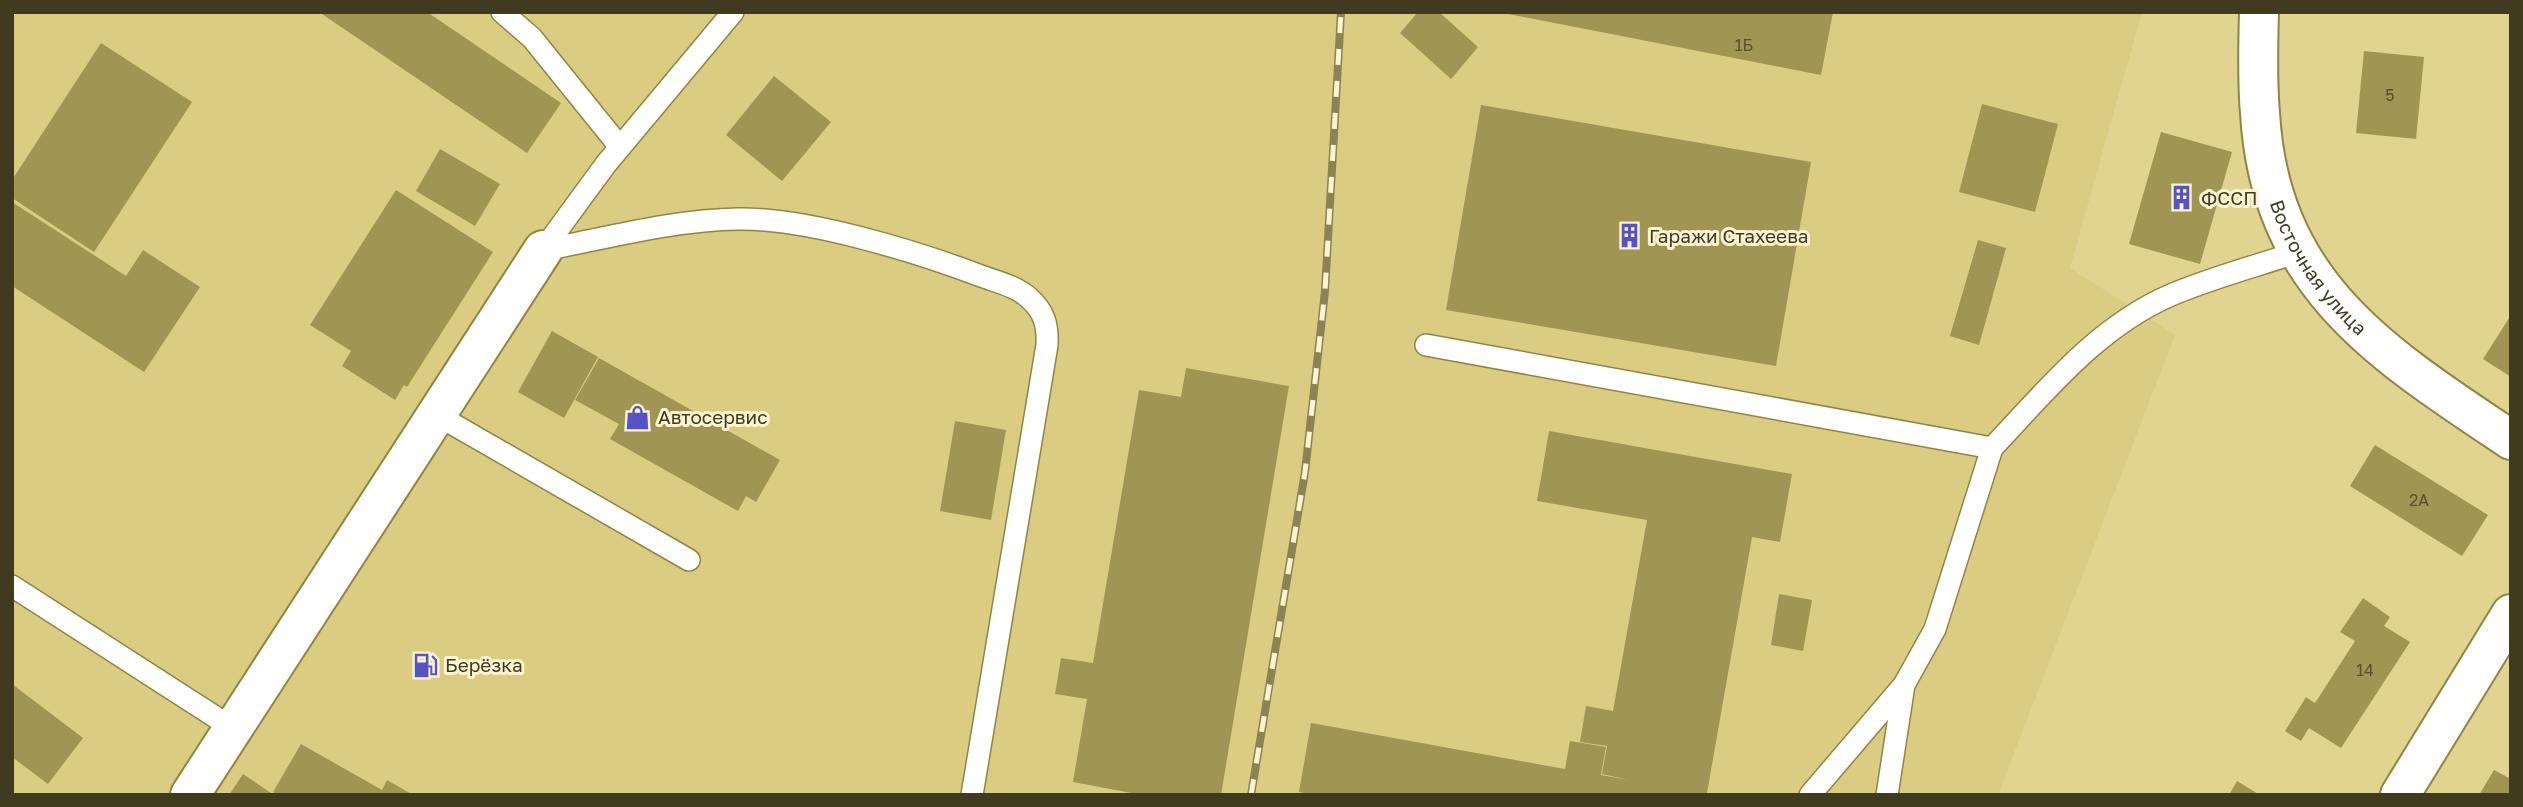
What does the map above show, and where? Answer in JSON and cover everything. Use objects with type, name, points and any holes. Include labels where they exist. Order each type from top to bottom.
[{"type":"street","name":"Восточная улица","points":[[2259,12],[2260,116],[2271,181],[2286,229],[2308,271],[2339,309],[2411,373],[2511,440]]},
{"type":"street","points":[[190,795],[543,250]]},
{"type":"street","points":[[2400,795],[2511,614]]},
{"type":"lane","points":[[502,12],[531,38],[620,147]]},
{"type":"lane","points":[[543,250],[620,147],[733,12]]},
{"type":"lane","points":[[543,250],[667,226],[738,219],[789,222],[939,260],[1017,289],[1038,307],[1048,328],[1047,345],[971,795]]},
{"type":"lane","points":[[1810,795],[1904,685],[1934,629],[1992,448],[2069,366],[2125,320],[2171,295],[2298,252]]},
{"type":"lane","points":[[1426,345],[1992,448]]},
{"type":"lane","points":[[436,415],[689,560]]},
{"type":"lane","points":[[12,586],[234,729]]},
{"type":"lane","points":[[1887,795],[1904,685]]},
{"type":"shaded area","points":[[12,12],[2142,12],[2070,268],[2175,335],[1998,795],[12,795]]},
{"type":"building","points":[[319,12],[427,12],[561,103],[527,153]]},
{"type":"building","points":[[1418,12],[1439,12],[1478,47],[1451,79],[1400,33]]},
{"type":"building","points":[[1498,12],[1833,12],[1821,75]]},
{"type":"building","points":[[101,43],[192,102],[94,252],[12,198],[12,180]]},
{"type":"building","points":[[2364,51],[2424,57],[2416,139],[2356,133]]},
{"type":"building","points":[[774,76],[831,122],[782,181],[726,135]]},
{"type":"building","points":[[1982,104],[2058,124],[2035,212],[1959,192]]},
{"type":"building","name":"Гаражи Стахеева","points":[[1481,105],[1811,162],[1776,366],[1446,310]]},
{"type":"building","name":"ФССП","points":[[2161,132],[2232,152],[2200,264],[2129,244]]},
{"type":"building","points":[[440,149],[500,184],[475,226],[416,191]]},
{"type":"building","points":[[396,190],[493,252],[407,387],[404,385],[395,400],[342,366],[351,351],[310,325]]},
{"type":"building","points":[[12,202],[126,276],[143,250],[200,287],[144,372],[12,286]]},
{"type":"building","points":[[1978,240],[2006,248],[1979,345],[1950,336]]},
{"type":"building","points":[[2511,315],[2511,377],[2483,359]]},
{"type":"building","points":[[552,331],[598,357],[564,418],[518,392]]},
{"type":"building","points":[[599,358],[780,460],[756,502],[746,496],[738,511],[610,439],[619,424],[575,400]]},
{"type":"building","points":[[1186,368],[1289,386],[1221,795],[1142,795],[1073,782],[1087,699],[1055,694],[1061,658],[1093,663],[1139,390],[1181,397]]},
{"type":"building","points":[[955,421],[1006,430],[991,520],[940,511]]},
{"type":"building","points":[[1549,431],[1792,474],[1780,542],[1752,537],[1707,793],[1314,795],[1299,792],[1311,723],[1565,769],[1570,741],[1606,747],[1601,775],[1629,780],[1602,774],[1607,746],[1580,742],[1586,706],[1613,711],[1647,520],[1537,501]]},
{"type":"building","points":[[2375,445],[2488,515],[2462,556],[2350,486]]},
{"type":"building","points":[[1779,594],[1812,600],[1803,651],[1771,645]]},
{"type":"building","points":[[2363,598],[2390,617],[2384,626],[2410,642],[2341,748],[2309,728],[2301,741],[2285,731],[2306,697],[2315,703],[2355,641],[2340,632]]},
{"type":"building","points":[[12,684],[83,738],[48,784],[12,757]]},
{"type":"building","points":[[301,744],[382,790],[387,780],[413,795],[278,795],[273,792]]},
{"type":"building","points":[[2494,770],[2511,779],[2511,795],[2479,795]]},
{"type":"building","points":[[243,774],[274,795],[229,795]]},
{"type":"building","points":[[2237,781],[2260,795],[2229,795]]},
{"type":"railway","points":[[1251,795],[1305,472],[1325,291],[1341,12]]},
{"type":"place","name":"ФССП","points":[[2181,198]]},
{"type":"place","name":"Гаражи Стахеева","points":[[1629,236]]},
{"type":"place","name":"Автосервис","points":[[638,417]]},
{"type":"place","name":"Берёзка","points":[[425,665]]}]
